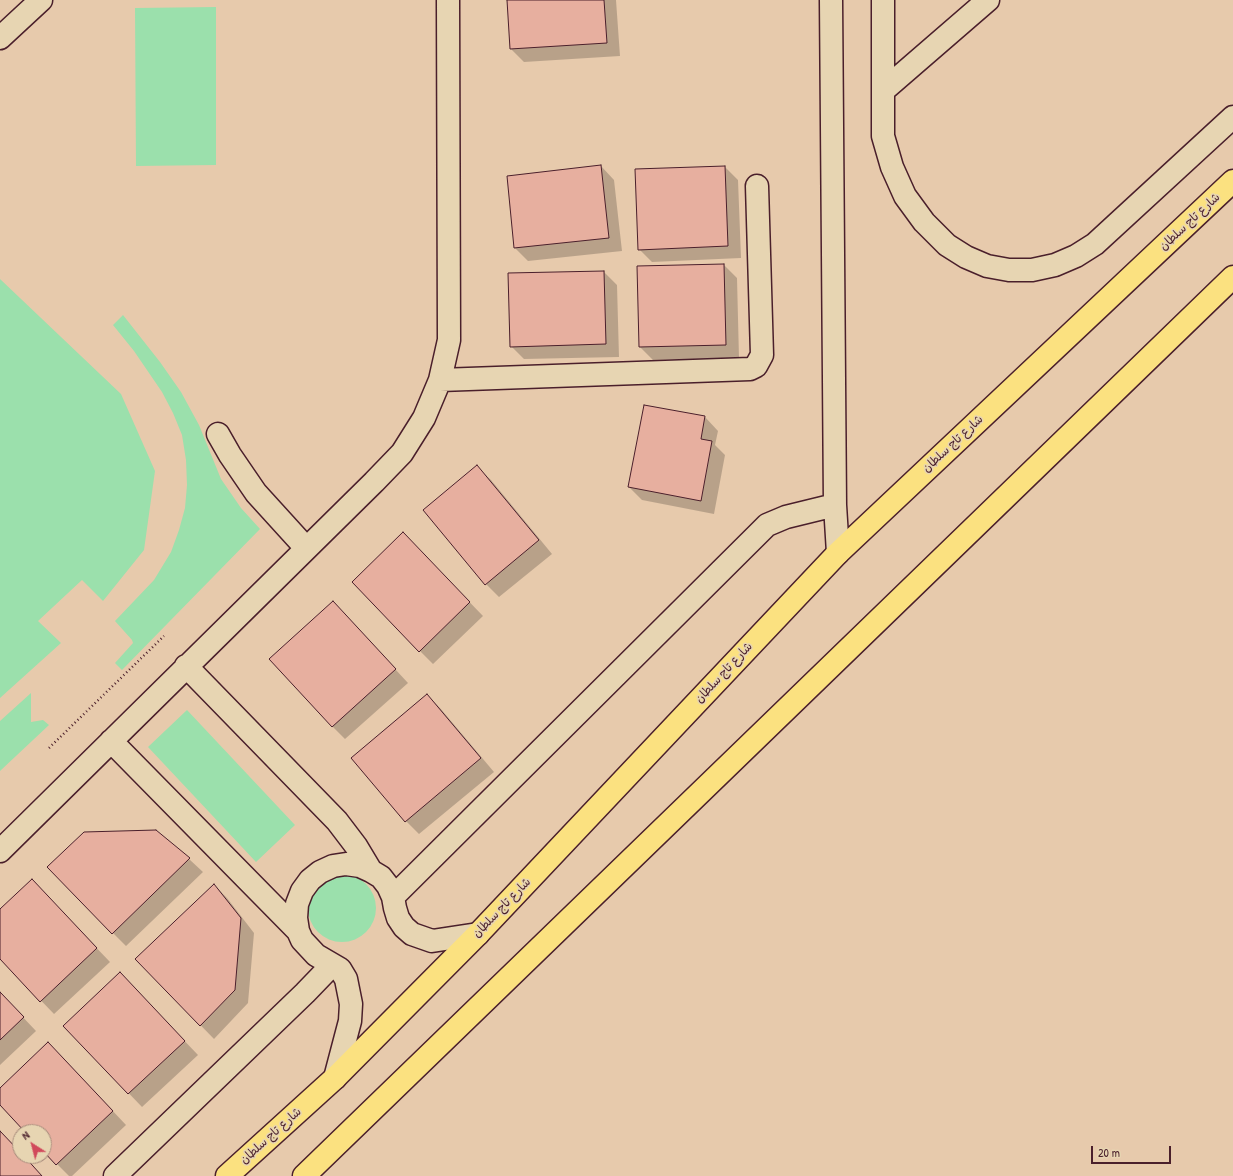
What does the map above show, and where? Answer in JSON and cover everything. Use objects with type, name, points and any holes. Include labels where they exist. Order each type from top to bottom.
[{"type":"main road","name":"شارع تاج سلطان","points":[[227,1176],[335,1078],[478,934],[838,553],[1233,182]]},
{"type":"main road","points":[[304,1176],[1233,277]]},
{"type":"street","points":[[0,38],[41,0]]},
{"type":"street","points":[[0,851],[374,482],[402,453],[424,418],[440,380],[449,340],[448,0]]},
{"type":"street","points":[[831,0],[835,505],[838,553]]},
{"type":"street","points":[[883,0],[883,136],[892,167],[906,196],[924,222],[947,245],[966,257],[987,266],[1009,270],[1032,270],[1055,265],[1076,256],[1095,244],[1233,117]]},
{"type":"street","points":[[884,90],[988,0]]},
{"type":"street","points":[[440,380],[750,369],[756,366],[762,356],[757,186]]},
{"type":"street","points":[[218,434],[240,471],[256,493],[306,548]]},
{"type":"street","points":[[394,897],[760,532],[768,525],[786,517],[835,505]]},
{"type":"street","points":[[186,666],[336,821],[356,846],[371,871]]},
{"type":"street","points":[[111,741],[298,931]]},
{"type":"street","points":[[335,1078],[350,1021],[351,1004],[346,978],[340,969],[308,949],[298,931],[296,918],[297,904],[302,891],[310,880],[320,872],[333,866],[346,864],[360,866],[380,877],[388,886],[394,897],[398,918],[404,927],[412,934],[432,941],[478,934]]},
{"type":"street","points":[[115,1176],[305,993],[332,965]]},
{"type":"path","points":[[49,748],[164,636]]},
{"type":"green space","points":[[216,7],[216,165],[136,166],[135,8]]},
{"type":"green space","points":[[0,279],[121,394],[155,471],[144,550],[103,601],[82,580],[38,621],[61,643],[0,698]]},
{"type":"green space","points":[[123,315],[160,362],[181,392],[199,425],[221,479],[241,508],[260,529],[122,670],[115,663],[133,643],[115,621],[154,580],[171,552],[185,508],[187,485],[186,460],[182,435],[162,392],[134,351],[113,325]]},
{"type":"green space","points":[[31,693],[31,722],[43,720],[49,725],[0,771],[0,721]]},
{"type":"green space","points":[[187,710],[295,825],[256,862],[148,747]]},
{"type":"green space","points":[[342,874],[355,877],[366,884],[373,895],[376,908],[373,921],[366,932],[355,939],[342,942],[329,939],[318,932],[311,921],[308,908],[311,895],[318,884],[329,877]]},
{"type":"building","points":[[507,0],[604,0],[607,43],[510,49]]},
{"type":"building","points":[[601,165],[609,238],[514,248],[507,176]]},
{"type":"building","points":[[725,166],[728,246],[638,250],[635,169]]},
{"type":"building","points":[[724,264],[726,345],[639,347],[637,266]]},
{"type":"building","points":[[604,271],[606,344],[510,347],[508,273]]},
{"type":"building","points":[[644,405],[705,416],[701,439],[712,441],[701,501],[628,487]]},
{"type":"building","points":[[477,465],[539,540],[485,585],[423,510]]},
{"type":"building","points":[[403,532],[470,602],[419,652],[352,582]]},
{"type":"building","points":[[333,601],[396,669],[332,727],[269,659]]},
{"type":"building","points":[[427,694],[481,758],[405,822],[351,758]]},
{"type":"building","points":[[156,830],[190,858],[112,934],[47,867],[84,832]]},
{"type":"building","points":[[32,879],[97,948],[40,1002],[0,959],[0,909]]},
{"type":"building","points":[[214,884],[241,918],[235,990],[200,1026],[135,959]]},
{"type":"building","points":[[120,972],[185,1041],[128,1094],[63,1026]]},
{"type":"building","points":[[0,992],[24,1017],[0,1040]]},
{"type":"building","points":[[48,1042],[113,1111],[56,1165],[52,1161],[52,1124],[18,1124],[0,1105],[0,1088]]},
{"type":"building","points":[[0,1131],[12,1144],[12,1164],[31,1164],[42,1176],[0,1176]]}]
